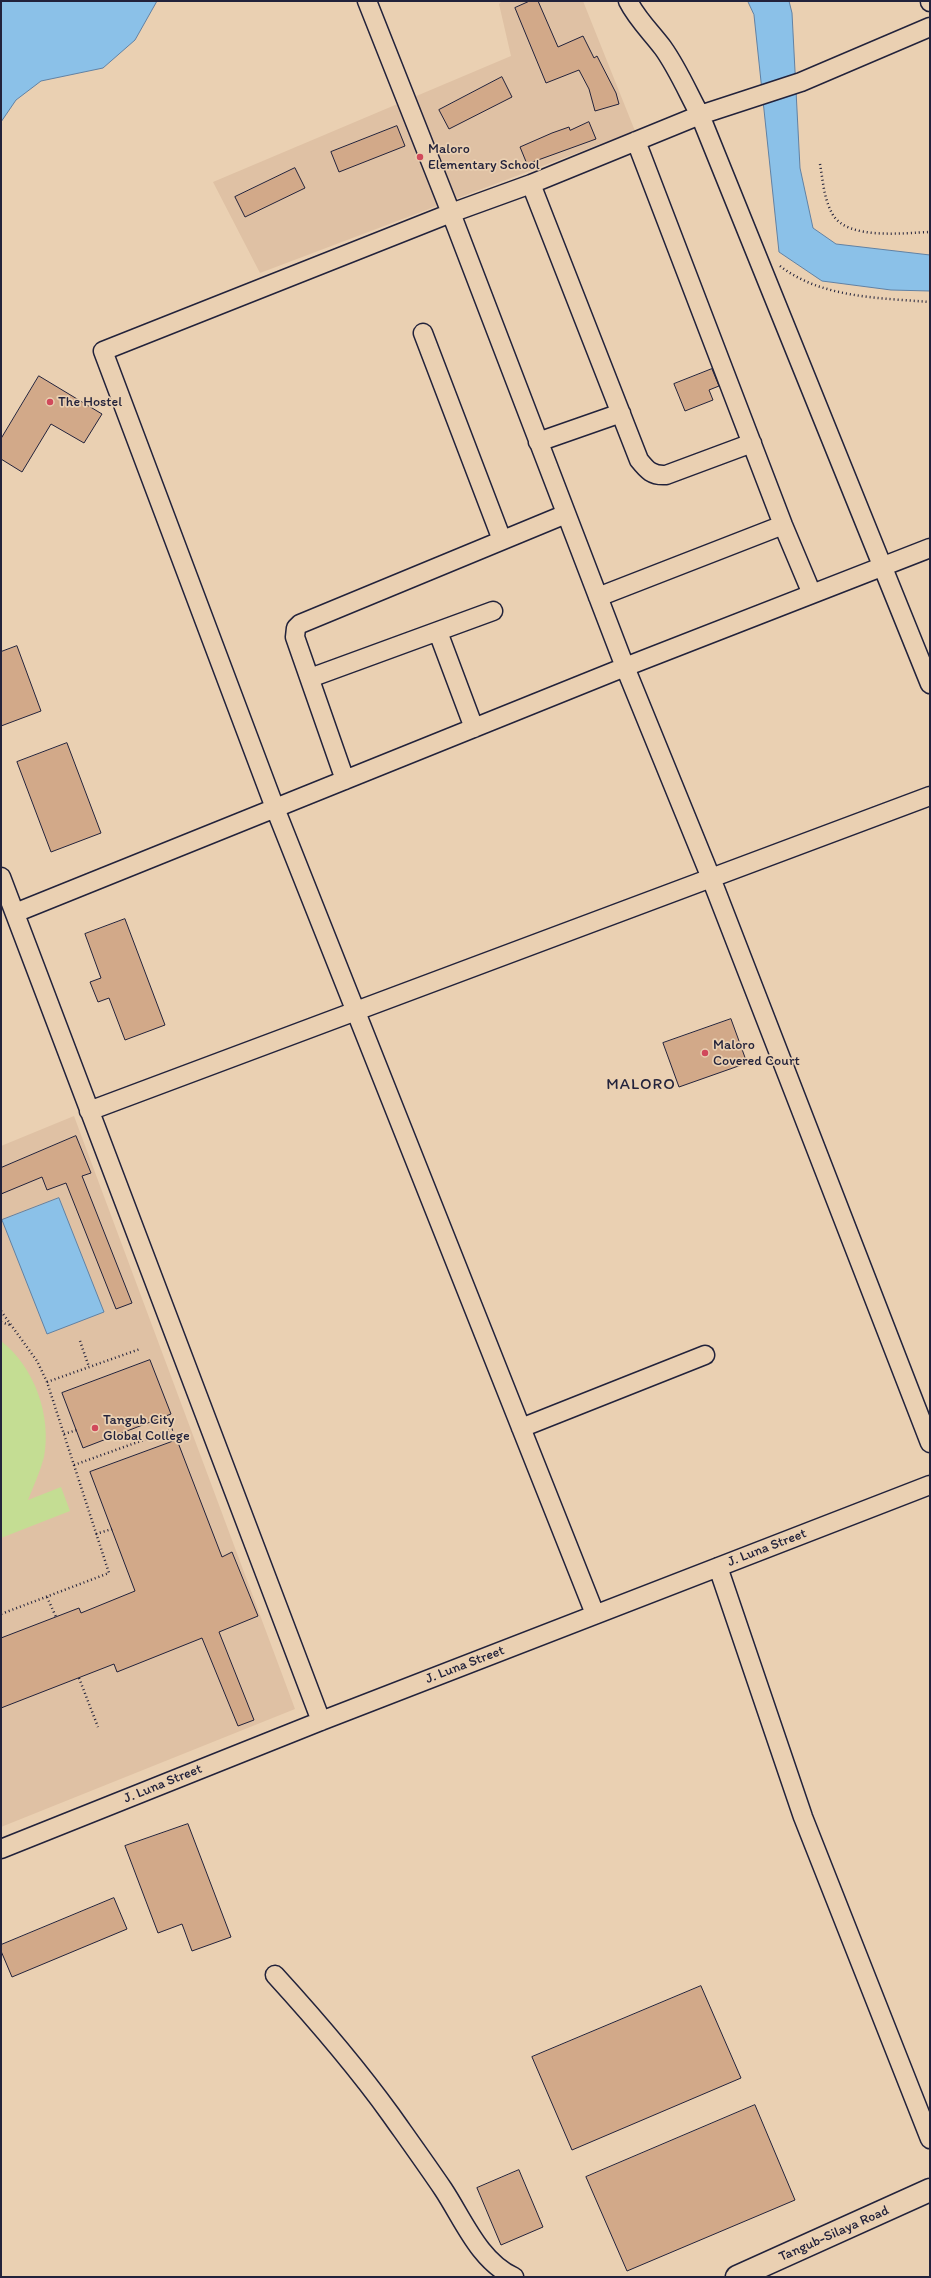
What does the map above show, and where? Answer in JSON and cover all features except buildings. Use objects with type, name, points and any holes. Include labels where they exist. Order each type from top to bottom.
[{"type":"main road","name":"Tangub-Silaya Road","points":[[737,2277],[768,2271],[930,2190]]},
{"type":"street","points":[[367,1],[451,213],[625,667],[711,878],[930,1443]]},
{"type":"street","points":[[628,1],[634,13],[663,48],[676,68],[700,115],[884,565],[930,684]]},
{"type":"street","points":[[595,1614],[275,808],[103,351],[451,213],[531,184],[700,115],[754,99],[801,82],[930,27]]},
{"type":"street","points":[[636,141],[783,525],[812,594]]},
{"type":"street","points":[[531,184],[639,460],[649,472],[657,476],[666,475],[752,443]]},
{"type":"street","points":[[423,332],[502,540]]},
{"type":"street","points":[[538,442],[621,413]]},
{"type":"street","points":[[345,780],[296,637],[296,628],[300,624],[566,514]]},
{"type":"street","points":[[598,597],[783,525]]},
{"type":"street","points":[[15,913],[625,667],[930,548]]},
{"type":"street","points":[[310,678],[492,611]]},
{"type":"street","points":[[438,632],[474,728]]},
{"type":"street","points":[[89,1111],[930,796]]},
{"type":"street","points":[[1,877],[321,1721]]},
{"type":"street","points":[[521,1428],[705,1355]]},
{"type":"street","name":"J. Luna Street","points":[[1,1849],[321,1721],[930,1486]]},
{"type":"street","points":[[718,1567],[803,1817],[930,2139]]},
{"type":"street","points":[[275,1975],[321,2025],[356,2069],[443,2189],[474,2239],[492,2262],[514,2277]]},
{"type":"path","points":[[820,164],[827,201],[834,216],[852,229],[870,233],[930,232]]},
{"type":"path","points":[[777,263],[792,275],[825,289],[876,298],[930,302]]},
{"type":"path","points":[[1,1310],[10,1326],[37,1361],[47,1382],[108,1573],[1,1614]]},
{"type":"path","points":[[1,1322],[10,1326]]},
{"type":"path","points":[[80,1341],[89,1367]]},
{"type":"path","points":[[47,1382],[140,1349]]},
{"type":"path","points":[[74,1465],[174,1429]]},
{"type":"path","points":[[64,1434],[76,1430]]},
{"type":"path","points":[[96,1534],[112,1529]]},
{"type":"path","points":[[47,1597],[56,1617]]},
{"type":"path","points":[[79,1678],[98,1727]]},
{"type":"shaded area","name":"Maloro Elementary School","points":[[502,1],[583,1],[635,131],[260,273],[213,182],[511,56],[499,4]]},
{"type":"shaded area","name":"Tangub City Global College","points":[[74,1116],[295,1709],[1,1827],[1,1146]]},
{"type":"green space","points":[[1,1341],[13,1351],[23,1364],[38,1393],[43,1409],[46,1441],[44,1457],[28,1500],[61,1487],[70,1511],[1,1538]]},
{"type":"water","points":[[1,1],[157,1],[135,40],[103,68],[41,81],[16,100],[1,122]]},
{"type":"water","points":[[748,1],[789,1],[792,13],[800,168],[813,228],[836,244],[930,255],[930,291],[891,290],[822,281],[779,252],[754,15]]},
{"type":"water","points":[[59,1198],[104,1312],[47,1334],[2,1220]]},
{"type":"place","name":"Maloro Elementary School","points":[[420,157]]},
{"type":"place","name":"The Hostel","points":[[50,402]]},
{"type":"place","name":"Maloro Covered Court","points":[[705,1053]]},
{"type":"place","name":"Tangub City Global College","points":[[95,1428]]},
{"type":"district","name":"MALORO","points":[[641,1085]]}]
